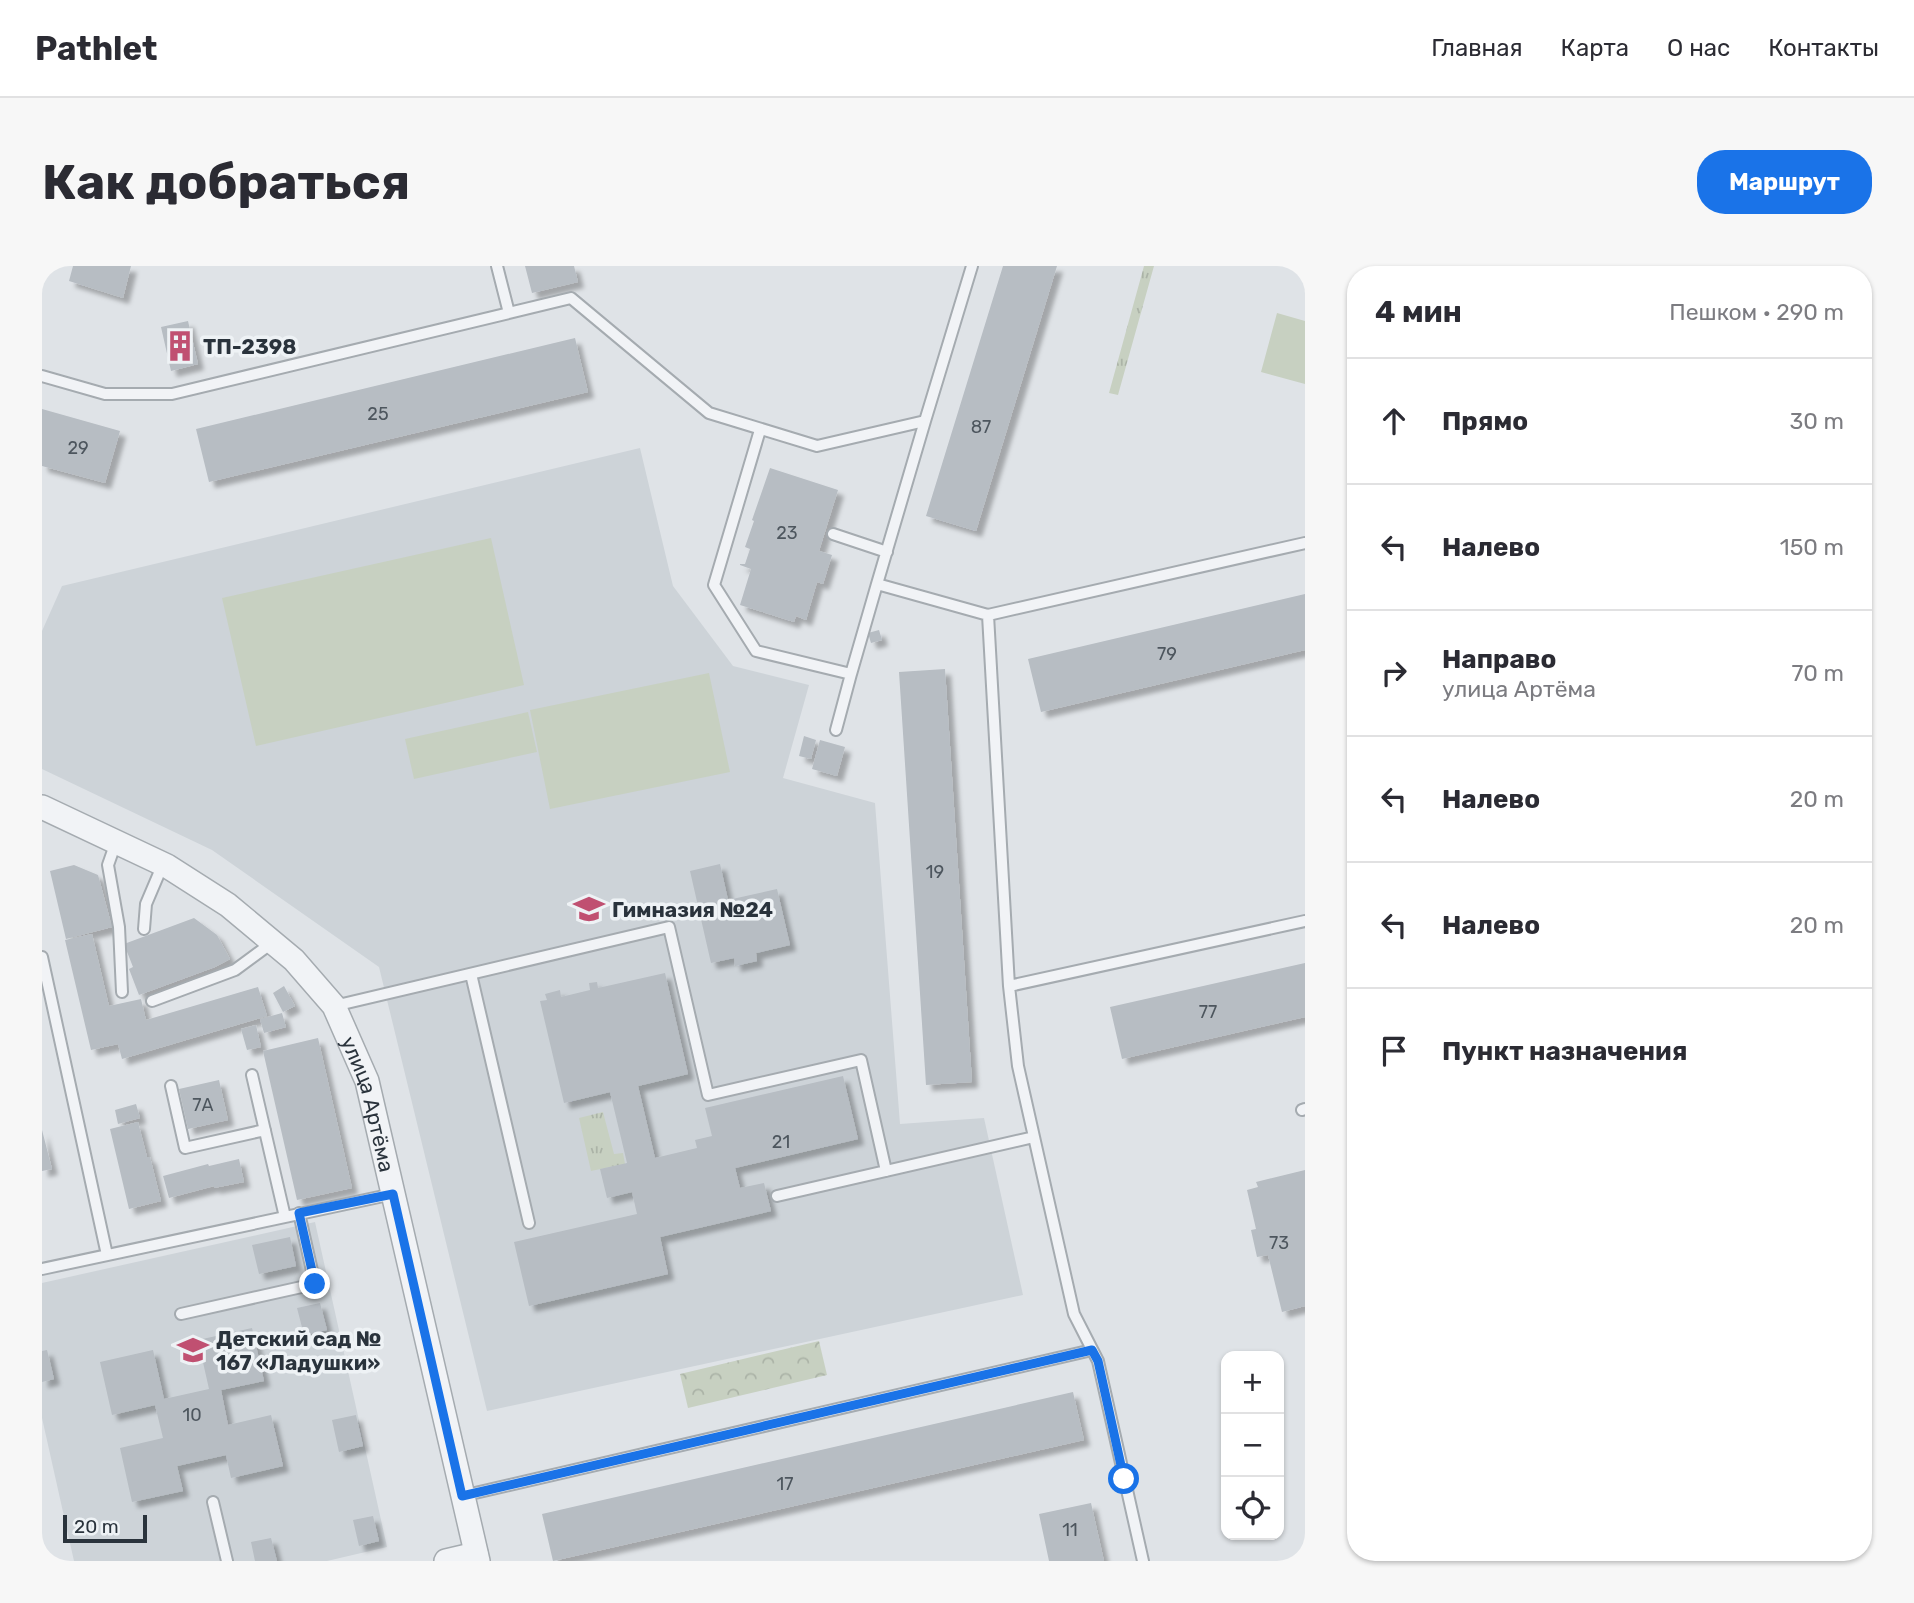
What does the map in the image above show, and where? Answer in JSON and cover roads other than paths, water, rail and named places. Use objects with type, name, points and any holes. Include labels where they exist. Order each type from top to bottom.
[{"type":"street","name":"улица Артёма","points":[[42,807],[163,864],[228,905],[294,960],[334,1006],[367,1082],[477,1558],[446,1561]]},
{"type":"lane","points":[[498,266],[509,313]]},
{"type":"lane","points":[[836,730],[972,266]]},
{"type":"lane","points":[[42,376],[105,394],[172,394],[571,298],[709,413],[817,446],[925,421]]},
{"type":"lane","points":[[760,429],[713,585],[756,651],[851,674]]},
{"type":"lane","points":[[833,534],[887,552]]},
{"type":"lane","points":[[877,584],[988,615],[1305,543]]},
{"type":"lane","points":[[988,615],[1009,986],[1018,1066],[1074,1314],[1098,1361],[1143,1561]]},
{"type":"lane","points":[[116,842],[108,865],[120,927],[122,992]]},
{"type":"lane","points":[[145,929],[146,904],[163,864]]},
{"type":"lane","points":[[1009,986],[1305,921]]},
{"type":"lane","points":[[334,1006],[669,927],[708,1095],[861,1060],[886,1171]]},
{"type":"lane","points":[[152,1001],[235,970],[273,942]]},
{"type":"lane","points":[[42,957],[107,1255]]},
{"type":"lane","points":[[471,974],[529,1223]]},
{"type":"lane","points":[[252,1075],[285,1217]]},
{"type":"lane","points":[[171,1086],[185,1148],[265,1130]]},
{"type":"lane","points":[[777,1196],[1034,1137]]},
{"type":"lane","points":[[42,1269],[393,1194]]},
{"type":"lane","points":[[181,1314],[315,1284],[299,1213]]},
{"type":"lane","points":[[462,1496],[1092,1350]]},
{"type":"lane","points":[[213,1502],[227,1561]]},
{"type":"place","name":"ТП-2398","points":[[180,346]]},
{"type":"place","name":"Гимназия №24","points":[[589,909]]},
{"type":"place","name":"Детский сад № 167 «Ладушки»","points":[[193,1350]]}]
